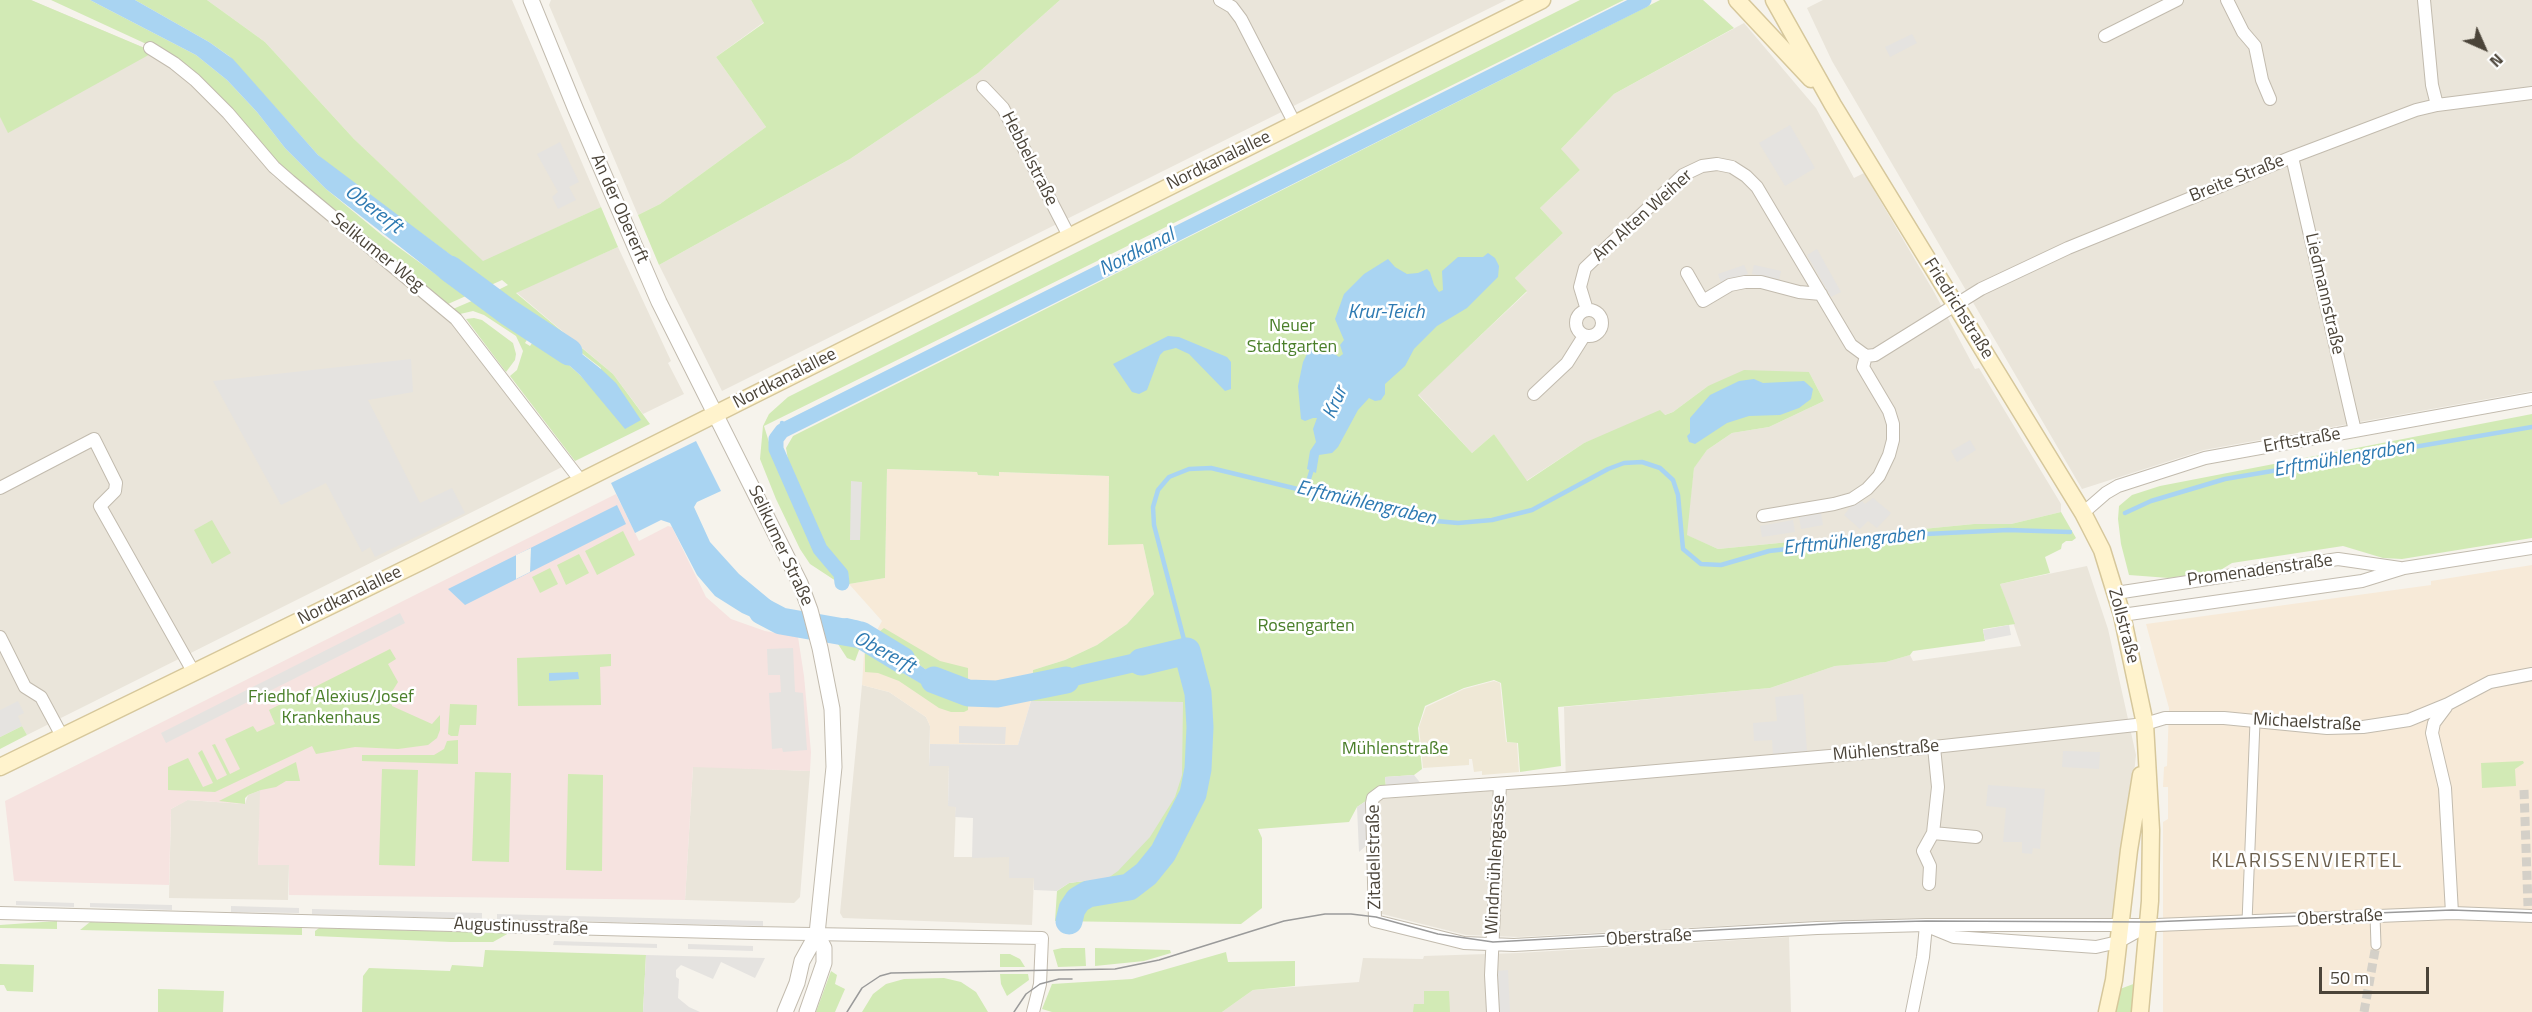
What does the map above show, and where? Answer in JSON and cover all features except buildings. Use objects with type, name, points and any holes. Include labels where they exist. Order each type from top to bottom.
[{"type":"main road","name":"Nordkanalallee","points":[[0,767],[63,738],[581,481],[1542,0]]},
{"type":"main road","name":"Friedrichstraße","points":[[1774,0],[1833,105],[2083,513]]},
{"type":"main road","name":"Friedrichstraße","points":[[1740,2],[1833,105]]},
{"type":"main road","name":"Zollstraße","points":[[2083,513],[2102,550],[2116,593],[2145,724],[2151,830],[2148,926],[2140,1012]]},
{"type":"main road","name":"Zollstraße","points":[[2107,1012],[2146,745]]},
{"type":"main road","name":"Nordkanalallee","points":[[0,778],[26,756]]},
{"type":"street","name":"An der Obererft","points":[[531,0],[658,302],[715,414]]},
{"type":"street","points":[[1220,0],[1232,7],[1241,19],[1295,124]]},
{"type":"street","points":[[2105,36],[2177,0]]},
{"type":"street","points":[[2227,0],[2243,32],[2254,46],[2262,80],[2270,99]]},
{"type":"street","points":[[2424,0],[2432,85],[2437,105]]},
{"type":"street","name":"Selikumer Weg","points":[[150,48],[195,80],[228,113],[274,167],[456,319],[581,481]]},
{"type":"street","name":"Hebbelstraße","points":[[983,87],[1003,108],[1069,236]]},
{"type":"street","name":"Breite Straße","points":[[1956,304],[1981,289],[2068,248],[2292,157],[2416,110],[2437,105],[2532,93]]},
{"type":"street","name":"Liedmannstraße","points":[[2292,157],[2355,431]]},
{"type":"street","name":"Am Alten Weiher","points":[[1587,310],[1580,287],[1585,268],[1683,175],[1695,168],[1711,165],[1732,167],[1757,187],[1851,345],[1866,356]]},
{"type":"street","points":[[1687,273],[1703,301],[1730,285],[1745,282],[1761,282],[1799,292],[1821,294]]},
{"type":"street","points":[[1763,516],[1834,504],[1852,499],[1867,489],[1882,471],[1893,440],[1893,424],[1889,411],[1863,367],[1866,356],[1875,355],[1956,304]]},
{"type":"street","name":"Am Alten Weiher","points":[[1584,336],[1595,335],[1601,330],[1602,322],[1596,312],[1587,310]]},
{"type":"street","name":"Am Alten Weiher","points":[[1584,336],[1576,326],[1577,318],[1587,310]]},
{"type":"street","name":"Am Alten Weiher","points":[[1534,394],[1567,363],[1584,336]]},
{"type":"street","name":"Erftstraße","points":[[2083,513],[2118,486],[2205,458],[2532,399]]},
{"type":"street","name":"Selikumer Straße","points":[[715,414],[800,583],[812,616],[828,682],[832,709],[834,767],[817,934]]},
{"type":"street","points":[[0,488],[94,439],[116,483],[115,491],[100,506],[194,673]]},
{"type":"street","name":"Promenadenstraße","points":[[2122,615],[2362,580],[2404,568],[2532,548]]},
{"type":"street","name":"Promenadenstraße","points":[[2116,593],[2338,560],[2404,568]]},
{"type":"street","points":[[0,637],[25,687],[41,697],[63,738]]},
{"type":"street","name":"Michaelstraße","points":[[2145,724],[2165,718],[2224,718],[2346,728],[2409,720],[2448,704],[2490,682],[2532,674]]},
{"type":"street","points":[[2448,704],[2434,723],[2432,733],[2445,788],[2452,913]]},
{"type":"street","points":[[2409,720],[2421,724],[2432,733]]},
{"type":"street","points":[[2247,922],[2255,722]]},
{"type":"street","name":"Mühlenstraße","points":[[1376,794],[1934,747],[2145,724]]},
{"type":"street","points":[[1929,884],[1930,866],[1923,851],[1934,833],[1938,787],[1934,747]]},
{"type":"street","name":"Windmühlengasse","points":[[1492,1012],[1492,945],[1500,784]]},
{"type":"street","name":"Zitadellstraße","points":[[1376,794],[1372,803],[1376,921]]},
{"type":"street","points":[[1934,833],[1976,837]]},
{"type":"street","name":"Augustinusstraße","points":[[0,913],[1042,938],[1040,984],[1032,1012]]},
{"type":"street","name":"Oberstraße","points":[[1926,925],[1954,937],[2096,947],[2119,934],[2148,926],[2452,913],[2530,913]]},
{"type":"street","points":[[2375,916],[2376,945]]},
{"type":"street","name":"Oberstraße","points":[[1376,921],[1446,939],[1492,945],[1817,928],[1926,925],[2119,934]]},
{"type":"street","points":[[1912,1012],[1923,957],[1926,925]]},
{"type":"street","points":[[785,1012],[797,983],[802,961],[817,934]]},
{"type":"street","points":[[807,1012],[824,963],[824,948],[817,934]]},
{"type":"shaded area","points":[[0,0],[31,0],[154,52],[181,71],[226,117],[273,176],[442,311],[566,465],[27,735],[22,726],[0,737]]},
{"type":"shaded area","points":[[207,0],[512,0],[601,207],[483,262],[354,139],[265,42]]},
{"type":"shaded area","points":[[551,0],[751,0],[764,22],[716,57],[766,127],[660,204],[638,215],[549,5]]},
{"type":"shaded area","points":[[1060,0],[1506,0],[722,391],[659,265],[850,159],[978,73]]},
{"type":"shaded area","points":[[1823,0],[2532,0],[2532,391],[2204,450],[2082,489],[1832,61],[1807,8]]},
{"type":"shaded area","points":[[1744,23],[1816,108],[1854,178],[1864,173],[1934,292],[1975,369],[1979,368],[2061,504],[2061,512],[2011,524],[1974,524],[1718,549],[1686,535],[1694,467],[1707,450],[1732,433],[1769,427],[1824,401],[1809,372],[1708,386],[1673,412],[1584,443],[1526,481],[1494,434],[1472,453],[1418,394],[1527,292],[1515,278],[1563,233],[1540,208],[1580,170],[1560,150],[1614,94]]},
{"type":"shaded area","points":[[1912,34],[1917,43],[1890,57],[1885,47]]},
{"type":"shaded area","points":[[1790,125],[1815,168],[1785,186],[1759,143]]},
{"type":"shaded area","points":[[560,142],[579,182],[569,187],[576,200],[558,209],[552,197],[558,192],[537,154]]},
{"type":"shaded area","points":[[618,247],[671,361],[668,363],[684,394],[643,414],[613,374],[516,292]]},
{"type":"shaded area","points":[[1817,249],[1841,292],[1831,297],[1807,255]]},
{"type":"shaded area","points":[[1744,265],[1748,274],[1721,283],[1718,274]]},
{"type":"shaded area","points":[[1754,265],[1781,271],[1779,280],[1752,274]]},
{"type":"shaded area","points":[[411,359],[413,392],[368,400],[420,503],[452,488],[465,513],[375,557],[370,547],[362,552],[326,483],[281,505],[213,381]]},
{"type":"shaded area","points":[[1970,440],[1976,450],[1957,462],[1951,451]]},
{"type":"shaded area","points":[[887,469],[978,472],[978,475],[998,476],[999,472],[1109,476],[1108,544],[1143,544],[1154,594],[1127,624],[1097,645],[1065,660],[1033,670],[1031,701],[1018,745],[930,744],[930,726],[926,717],[889,692],[862,685],[864,654],[882,621],[849,584],[885,578]]},
{"type":"shaded area","points":[[851,481],[862,482],[860,540],[850,540]]},
{"type":"shaded area","points":[[616,494],[639,541],[668,526],[672,527],[706,597],[731,619],[765,631],[798,637],[811,752],[810,771],[693,767],[685,900],[289,895],[289,865],[258,865],[260,790],[248,795],[245,798],[245,804],[188,800],[171,809],[169,885],[14,881],[5,801]]},
{"type":"shaded area","points":[[1873,498],[1891,513],[1877,528],[1868,521],[1860,529],[1844,515],[1851,506],[1862,501],[1865,504]]},
{"type":"shaded area","points":[[1821,513],[1823,525],[1801,529],[1799,517]]},
{"type":"shaded area","points":[[1793,520],[1795,532],[1762,537],[1760,526]]},
{"type":"shaded area","points":[[2532,565],[2532,1012],[2163,1012],[2163,822],[2168,819],[2168,787],[2163,787],[2164,767],[2167,766],[2169,708],[2146,624],[2431,585],[2431,581]]},
{"type":"shaded area","points":[[2087,566],[2108,629],[2136,755],[2118,920],[1924,918],[1814,921],[1518,937],[1466,935],[1378,913],[1378,804],[1381,799],[1566,785],[1564,707],[1770,688],[1835,666],[1886,662],[1910,655],[1913,661],[2021,646],[2000,584]]},
{"type":"shaded area","points":[[400,613],[405,623],[166,743],[161,733]]},
{"type":"shaded area","points":[[2009,625],[2011,635],[1985,640],[1983,630]]},
{"type":"shaded area","points":[[793,648],[795,692],[803,693],[807,750],[783,752],[782,748],[772,749],[769,693],[781,692],[780,675],[768,675],[767,649]]},
{"type":"shaded area","points":[[1494,681],[1500,683],[1506,742],[1517,743],[1519,772],[1482,775],[1482,771],[1474,772],[1472,759],[1469,759],[1469,765],[1423,768],[1419,727],[1426,707],[1464,689]]},
{"type":"shaded area","points":[[862,685],[889,692],[926,717],[930,726],[929,765],[949,766],[948,806],[956,806],[954,857],[1010,857],[1034,878],[1032,925],[843,918],[840,913]]},
{"type":"shaded area","points":[[1803,694],[1807,752],[1773,754],[1772,740],[1754,741],[1753,723],[1777,721],[1775,697]]},
{"type":"shaded area","points":[[18,701],[24,713],[18,716],[22,726],[0,737],[0,710]]},
{"type":"shaded area","points":[[1031,701],[1183,702],[1182,775],[1175,797],[1150,837],[1118,871],[1108,878],[1069,883],[1057,891],[1034,890],[1034,878],[1009,878],[1009,857],[972,858],[973,818],[955,817],[956,807],[948,806],[949,766],[929,766],[930,744],[1018,745]]},
{"type":"shaded area","points":[[959,726],[1006,727],[1005,744],[959,743]]},
{"type":"shaded area","points":[[2063,751],[2100,752],[2099,769],[2062,767]]},
{"type":"shaded area","points":[[693,766],[810,771],[800,897],[794,903],[685,900]]},
{"type":"shaded area","points":[[1414,775],[1422,785],[1386,787],[1385,777]]},
{"type":"shaded area","points":[[1988,785],[2045,789],[2040,849],[2033,848],[2032,854],[2022,853],[2022,842],[2003,842],[2006,808],[1986,806]]},
{"type":"shaded area","points":[[261,790],[258,865],[289,865],[288,900],[169,898],[171,809],[187,800],[245,804],[248,795]]},
{"type":"shaded area","points":[[1366,801],[1368,844],[1359,852],[1357,807]]},
{"type":"shaded area","points":[[16,901],[74,903],[74,907],[16,905]]},
{"type":"shaded area","points":[[90,903],[172,905],[172,910],[90,907]]},
{"type":"shaded area","points":[[231,906],[299,908],[299,913],[231,912]]},
{"type":"shaded area","points":[[312,909],[482,913],[482,919],[312,914]]},
{"type":"shaded area","points":[[497,914],[763,921],[763,926],[497,919]]},
{"type":"shaded area","points":[[1789,937],[1791,1012],[1222,1012],[1253,990],[1359,982],[1363,958],[1423,959],[1424,956],[1518,953]]},
{"type":"shaded area","points":[[554,941],[657,944],[657,948],[553,945]]},
{"type":"shaded area","points":[[688,944],[753,946],[753,951],[688,949]]},
{"type":"shaded area","points":[[646,955],[765,958],[755,978],[721,962],[713,979],[681,965],[676,970],[676,977],[679,979],[678,998],[700,1012],[643,1012]]},
{"type":"shaded area","points":[[1508,970],[1510,1012],[1498,1012],[1496,971]]},
{"type":"green space","points":[[0,0],[31,0],[154,52],[8,133],[0,117]]},
{"type":"green space","points":[[51,0],[90,0],[196,55],[227,80],[257,112],[285,148],[326,189],[383,236],[466,296],[448,304],[360,234],[277,161],[224,101],[168,54]]},
{"type":"green space","points":[[135,0],[207,0],[265,42],[354,139],[483,261],[601,207],[618,247],[516,293],[613,374],[650,424],[575,461],[510,376],[517,370],[523,351],[516,336],[484,315],[473,311],[460,314],[453,309],[474,300],[530,335],[525,343],[530,346],[535,339],[551,349],[601,398],[601,368],[544,324],[546,322],[541,319],[539,321],[498,290],[508,285],[502,280],[491,285],[333,168],[318,155],[229,56]]},
{"type":"green space","points":[[751,0],[1060,0],[978,73],[850,159],[659,265],[638,215],[660,204],[766,127],[716,57],[764,23]]},
{"type":"green space","points":[[1580,0],[1624,0],[764,426],[772,452],[813,548],[839,583],[810,564],[800,549],[776,499],[760,459],[763,426],[769,414],[788,397]]},
{"type":"green space","points":[[1660,0],[1703,0],[1734,28],[1614,94],[1561,149],[1580,170],[1540,208],[1563,233],[1515,278],[1527,291],[1418,395],[1472,453],[1494,434],[1527,481],[1584,443],[1660,410],[1665,415],[1673,412],[1708,386],[1744,370],[1809,372],[1824,401],[1769,427],[1732,433],[1707,450],[1694,468],[1687,535],[1718,549],[1974,524],[2011,524],[2061,512],[2076,538],[2066,541],[2062,544],[2061,549],[2045,557],[2050,573],[2000,584],[2015,624],[1983,629],[1985,641],[1913,651],[1910,655],[1886,662],[1835,666],[1770,688],[1558,707],[1561,766],[1520,772],[1518,743],[1507,742],[1501,683],[1494,680],[1464,688],[1425,706],[1418,728],[1422,769],[1414,775],[1385,777],[1386,787],[1376,789],[1369,794],[1366,801],[1357,807],[1349,822],[1258,829],[1262,838],[1262,908],[1241,924],[1055,921],[1057,891],[1069,883],[1108,878],[1183,702],[1031,701],[1033,670],[1065,660],[1097,645],[1127,624],[1154,594],[1143,544],[1108,545],[1109,476],[999,472],[999,476],[978,475],[977,472],[887,469],[885,578],[849,584],[848,574],[826,547],[788,460],[786,448],[793,436]]},
{"type":"green space","points":[[466,319],[482,320],[513,343],[515,360],[506,372]]},
{"type":"green space","points":[[2532,414],[2532,538],[2402,559],[2383,558],[2343,546],[2232,563],[2219,571],[2169,578],[2129,575],[2121,544],[2118,519],[2119,506],[2132,495],[2160,486]]},
{"type":"green space","points":[[212,520],[231,553],[212,564],[194,530]]},
{"type":"green space","points":[[623,531],[635,555],[597,575],[585,551]]},
{"type":"green space","points":[[579,554],[589,573],[566,585],[557,565]]},
{"type":"green space","points":[[550,568],[558,584],[540,593],[532,577]]},
{"type":"green space","points":[[884,628],[940,661],[968,668],[968,686],[925,669],[875,635]]},
{"type":"green space","points":[[862,642],[855,661],[847,658],[838,644]]},
{"type":"green space","name":"Friedhof Alexius/Josef Krankenhaus","points":[[390,649],[396,659],[388,664],[398,682],[393,690],[392,706],[432,724],[440,715],[440,730],[437,738],[428,745],[398,749],[355,747],[316,754],[312,746],[215,792],[168,790],[168,767],[188,758],[203,787],[213,783],[198,753],[202,750],[217,780],[227,775],[212,745],[215,744],[230,774],[240,769],[225,739],[253,726],[257,732],[275,724],[269,710]]},
{"type":"green space","points":[[868,649],[906,675],[952,700],[968,701],[968,710],[951,712],[939,708],[899,681],[878,673],[865,672],[865,654]]},
{"type":"green space","points":[[611,654],[611,666],[600,667],[601,705],[518,706],[517,658]]},
{"type":"green space","points":[[450,704],[477,705],[476,725],[460,725],[458,736],[448,734]]},
{"type":"green space","points":[[22,726],[27,735],[0,749],[0,737]]},
{"type":"green space","points":[[458,740],[458,764],[362,761],[362,755],[434,755],[444,749],[447,741]]},
{"type":"green space","points":[[2523,761],[2524,763],[2515,769],[2516,786],[2482,788],[2481,763]]},
{"type":"green space","points":[[296,762],[300,781],[286,781],[276,787],[248,795],[245,798],[245,804],[219,801]]},
{"type":"green space","points":[[382,769],[418,770],[415,866],[379,865]]},
{"type":"green space","points":[[475,772],[511,773],[509,862],[472,861]]},
{"type":"green space","points":[[568,774],[603,775],[602,871],[566,870]]},
{"type":"green space","points":[[57,921],[57,929],[0,928],[0,925]]},
{"type":"green space","points":[[90,922],[302,928],[302,935],[80,930]]},
{"type":"green space","points":[[319,928],[509,933],[493,942],[451,942],[315,936],[315,931]]},
{"type":"green space","points":[[1085,948],[1086,966],[1058,967],[1053,950]]},
{"type":"green space","points":[[1095,948],[1170,950],[1171,953],[1144,961],[1095,966]]},
{"type":"green space","points":[[485,950],[646,955],[643,1012],[362,1012],[363,976],[369,968],[450,971],[452,965],[483,967]]},
{"type":"green space","points":[[1226,952],[1228,962],[1295,961],[1295,986],[1253,990],[1222,1012],[1052,1012],[1042,1009],[1052,984],[1132,979]]},
{"type":"green space","points":[[1000,954],[1010,954],[1020,959],[1025,967],[1000,967]]},
{"type":"green space","points":[[0,964],[34,965],[33,992],[7,991],[4,985],[0,985]]},
{"type":"green space","points":[[831,971],[837,975],[835,984],[845,989],[835,1012],[816,1012]]},
{"type":"green space","points":[[1000,974],[1028,974],[1029,980],[1007,996],[1001,984]]},
{"type":"green space","points":[[944,978],[961,982],[976,992],[988,1012],[862,1012],[873,994],[886,984],[904,979]]},
{"type":"green space","points":[[2136,983],[2132,1012],[2115,1012],[2120,989]]},
{"type":"green space","points":[[158,989],[224,991],[223,1012],[158,1012]]},
{"type":"green space","points":[[1424,991],[1449,991],[1450,1012],[1413,1012],[1414,1004],[1424,1004]]},
{"type":"water","points":[[90,0],[135,0],[209,42],[233,59],[318,155],[491,285],[466,296],[444,281],[326,189],[285,148],[257,112],[227,80],[196,55]]},
{"type":"water","name":"Krur-Teich","points":[[1488,253],[1495,258],[1499,266],[1498,277],[1467,308],[1437,326],[1414,349],[1405,366],[1385,384],[1385,394],[1381,400],[1375,401],[1369,398],[1358,410],[1338,447],[1332,453],[1319,455],[1316,473],[1307,469],[1310,451],[1316,442],[1313,429],[1317,418],[1305,421],[1301,419],[1298,386],[1303,362],[1312,344],[1328,354],[1332,352],[1339,357],[1343,354],[1340,345],[1344,340],[1335,319],[1344,294],[1364,274],[1388,259],[1395,267],[1407,274],[1427,269],[1439,292],[1443,290],[1442,271],[1458,257],[1483,257]]},
{"type":"water","points":[[498,290],[539,321],[530,335],[474,300]]},
{"type":"water","points":[[544,324],[616,383],[641,420],[625,429],[580,375],[551,349],[535,339]]},
{"type":"water","points":[[1168,336],[1179,337],[1227,357],[1231,362],[1231,389],[1225,391],[1189,354],[1176,348],[1164,351],[1160,355],[1147,390],[1139,394],[1132,392],[1113,364]]},
{"type":"water","points":[[1754,379],[1763,383],[1804,381],[1813,389],[1811,399],[1799,408],[1780,415],[1749,416],[1727,423],[1695,444],[1689,442],[1687,436],[1690,433],[1690,418],[1710,395],[1739,381]]},
{"type":"water","points":[[696,441],[721,491],[697,502],[694,507],[710,542],[739,574],[780,608],[791,611],[797,630],[776,628],[742,613],[715,596],[697,575],[670,523],[661,520],[635,533],[611,483]]},
{"type":"water","points":[[617,505],[626,524],[465,605],[448,589]]},
{"type":"water","points":[[840,619],[860,621],[867,631],[862,642],[838,644],[833,626]]},
{"type":"water","points":[[875,635],[925,669],[968,686],[968,701],[952,700],[937,693],[868,649]]},
{"type":"water","points":[[1175,644],[1180,666],[1166,665],[1031,696],[1032,680],[1082,665]]},
{"type":"water","points":[[578,672],[579,679],[549,681],[549,673]]},
{"type":"water","points":[[1007,687],[1007,700],[985,700],[985,689]]},
{"type":"pier","points":[[531,548],[530,572],[516,579],[516,555]]},
{"type":"waterway","name":"Nordkanal","points":[[842,583],[841,574],[820,549],[776,449],[776,439],[782,431],[1644,0]]},
{"type":"waterway","name":"Obererft","points":[[450,269],[508,312],[569,352]]},
{"type":"waterway","name":"Nordkanal","points":[[782,423],[782,431]]},
{"type":"waterway","name":"Erftmühlengraben","points":[[2125,513],[2151,501],[2225,479],[2532,427]]},
{"type":"waterway","name":"Erftmühlengraben","points":[[1187,651],[1154,525],[1153,507],[1158,490],[1169,477],[1189,469],[1211,468],[1425,520],[1458,523],[1492,520],[1532,510],[1608,469],[1624,463],[1642,462],[1660,468],[1673,480],[1678,495],[1683,549],[1701,564],[1721,565],[1769,551],[1926,534],[2008,530],[2070,532]]},
{"type":"waterway","name":"Krur","points":[[1305,491],[1313,466]]},
{"type":"waterway","name":"Obererft","points":[[762,611],[781,621],[861,635],[902,660]]},
{"type":"waterway","name":"Erftmühlengraben","points":[[1069,921],[1072,909],[1078,900],[1088,894],[1129,887],[1146,874],[1163,853],[1193,794],[1198,769],[1200,727],[1198,693],[1187,651],[1141,662]]},
{"type":"waterway","name":"Obererft","points":[[934,680],[968,693],[997,694],[1066,680]]},
{"type":"tunnel","points":[[2524,790],[2528,906]]},
{"type":"tunnel","points":[[2364,1012],[2376,945]]},
{"type":"tram line","points":[[847,1012],[862,988],[880,976],[891,973],[1115,969],[1159,960],[1284,921],[1325,914],[1376,917],[1438,934],[1493,942],[1845,923],[2149,922],[2452,910],[2532,913]]},
{"type":"tram line","points":[[1014,1012],[1026,994],[1040,984],[1059,979],[1072,979]]},
{"type":"district","name":"KLARISSENVIERTEL","points":[[2307,862]]},
{"type":"park label","name":"Neuer Stadtgarten","points":[[1292,337]]},
{"type":"park label","name":"Rosengarten","points":[[1306,627]]}]
